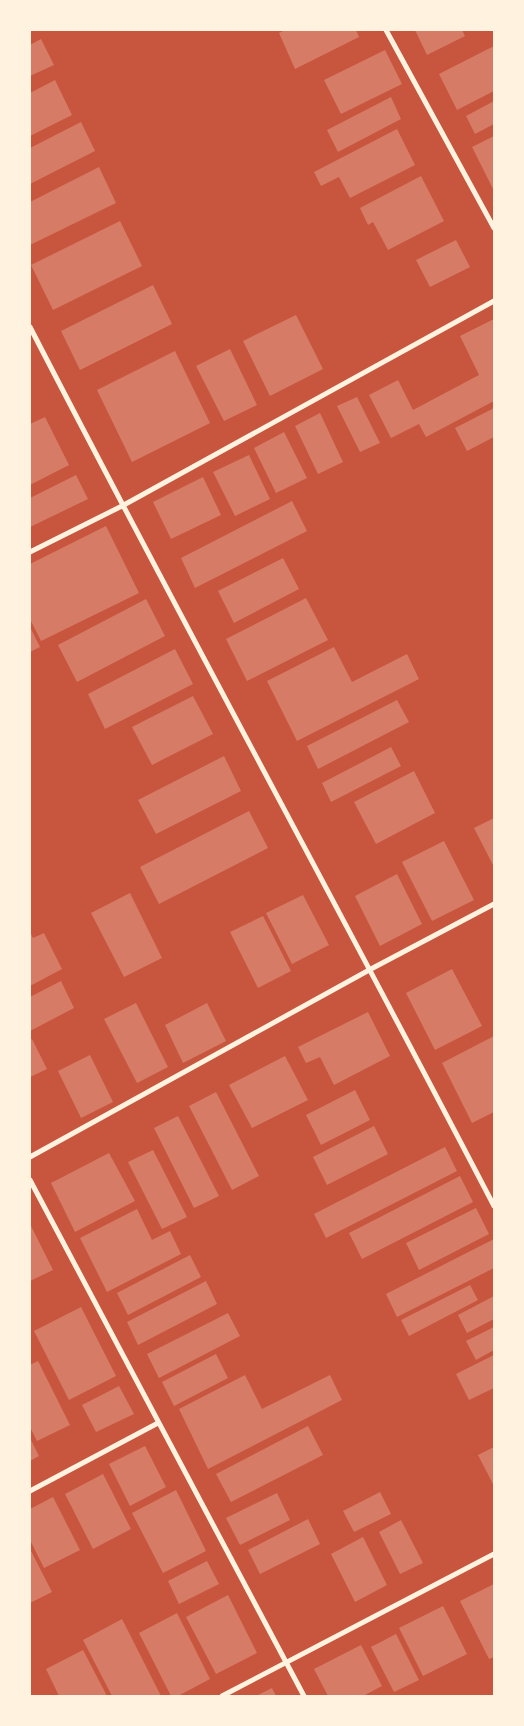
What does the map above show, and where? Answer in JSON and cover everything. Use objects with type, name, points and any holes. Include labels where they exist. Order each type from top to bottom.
[{"type":"street","points":[[386,30],[494,228]]},
{"type":"street","points":[[30,552],[122,506],[494,301]]},
{"type":"street","points":[[30,327],[122,506],[370,969],[494,1206]]},
{"type":"street","points":[[30,1157],[370,969],[494,904]]},
{"type":"street","points":[[30,1180],[304,1696]]},
{"type":"street","points":[[30,1491],[158,1423]]},
{"type":"street","points":[[222,1696],[494,1554]]},
{"type":"building","points":[[285,30],[356,30],[359,37],[295,69],[279,33]]},
{"type":"building","points":[[415,30],[462,30],[465,36],[427,55]]},
{"type":"building","points":[[41,39],[54,65],[30,76],[30,45]]},
{"type":"building","points":[[494,46],[494,91],[457,110],[439,74]]},
{"type":"building","points":[[385,50],[402,84],[341,114],[324,80]]},
{"type":"building","points":[[55,80],[72,115],[30,136],[30,93]]},
{"type":"building","points":[[391,97],[401,119],[338,152],[327,130]]},
{"type":"building","points":[[494,101],[494,124],[475,134],[466,116]]},
{"type":"building","points":[[81,122],[95,151],[30,184],[30,148]]},
{"type":"building","points":[[397,129],[415,165],[350,198],[339,177],[321,186],[314,172]]},
{"type":"building","points":[[494,136],[494,191],[472,147]]},
{"type":"building","points":[[99,167],[116,203],[30,245],[30,202]]},
{"type":"building","points":[[421,176],[444,221],[388,250],[373,222],[368,225],[360,208]]},
{"type":"building","points":[[120,221],[142,266],[53,310],[31,265]]},
{"type":"building","points":[[456,240],[470,267],[430,287],[416,260]]},
{"type":"building","points":[[153,285],[172,324],[80,370],[61,331]]},
{"type":"building","points":[[296,315],[323,369],[270,396],[243,341]]},
{"type":"building","points":[[494,319],[494,401],[426,437],[419,424],[391,438],[369,395],[398,380],[413,410],[479,375],[460,336]]},
{"type":"building","points":[[230,349],[257,405],[224,421],[196,366]]},
{"type":"building","points":[[175,351],[210,423],[132,462],[97,390]]},
{"type":"building","points":[[357,397],[380,443],[360,452],[337,406]]},
{"type":"building","points":[[494,408],[494,437],[467,451],[455,428]]},
{"type":"building","points":[[320,413],[343,462],[318,474],[295,426]]},
{"type":"building","points":[[45,417],[69,465],[30,485],[30,424]]},
{"type":"building","points":[[284,432],[307,478],[276,493],[254,448]]},
{"type":"building","points":[[249,455],[270,499],[235,516],[213,472]]},
{"type":"building","points":[[76,475],[88,499],[30,527],[30,498]]},
{"type":"building","points":[[203,477],[221,515],[171,539],[153,502]]},
{"type":"building","points":[[292,501],[307,531],[195,588],[181,558]]},
{"type":"building","points":[[106,526],[139,593],[41,641],[30,619],[30,564]]},
{"type":"building","points":[[283,558],[299,589],[234,623],[218,591]]},
{"type":"building","points":[[306,598],[328,640],[247,681],[226,639]]},
{"type":"building","points":[[146,599],[165,636],[77,682],[58,645]]},
{"type":"building","points":[[30,627],[40,647],[30,652]]},
{"type":"building","points":[[334,647],[352,682],[407,654],[419,679],[297,741],[267,681]]},
{"type":"building","points":[[175,649],[193,684],[105,729],[88,694]]},
{"type":"building","points":[[193,696],[213,734],[152,765],[132,727]]},
{"type":"building","points":[[397,700],[409,722],[318,769],[307,746]]},
{"type":"building","points":[[391,747],[401,766],[331,802],[322,783]]},
{"type":"building","points":[[224,756],[241,791],[156,834],[138,800]]},
{"type":"building","points":[[414,771],[435,813],[376,844],[354,802]]},
{"type":"building","points":[[249,811],[268,848],[159,904],[140,867]]},
{"type":"building","points":[[494,818],[494,867],[474,828]]},
{"type":"building","points":[[444,841],[474,900],[432,921],[402,862]]},
{"type":"building","points":[[397,874],[422,924],[380,946],[355,896]]},
{"type":"building","points":[[130,893],[162,958],[124,977],[91,913]]},
{"type":"building","points":[[303,895],[329,945],[292,964],[266,913]]},
{"type":"building","points":[[263,916],[291,971],[258,988],[230,932]]},
{"type":"building","points":[[30,932],[33,938],[44,933],[62,969],[30,986]]},
{"type":"building","points":[[452,969],[482,1026],[435,1050],[406,993]]},
{"type":"building","points":[[61,981],[74,1008],[30,1031],[30,997]]},
{"type":"building","points":[[136,1003],[168,1067],[137,1083],[104,1019]]},
{"type":"building","points":[[207,1003],[226,1041],[183,1063],[165,1025]]},
{"type":"building","points":[[368,1012],[390,1056],[334,1085],[320,1057],[306,1063],[298,1047]]},
{"type":"building","points":[[494,1036],[494,1112],[472,1123],[442,1063]]},
{"type":"building","points":[[32,1039],[47,1069],[30,1077],[30,1040]]},
{"type":"building","points":[[90,1055],[113,1102],[81,1118],[58,1071]]},
{"type":"building","points":[[285,1056],[308,1100],[252,1128],[229,1085]]},
{"type":"building","points":[[355,1090],[370,1120],[321,1145],[306,1115]]},
{"type":"building","points":[[216,1092],[259,1176],[232,1190],[189,1106]]},
{"type":"building","points":[[178,1116],[219,1196],[194,1208],[154,1128]]},
{"type":"building","points":[[374,1126],[388,1154],[327,1185],[313,1157]]},
{"type":"building","points":[[445,1147],[457,1171],[326,1238],[314,1214]]},
{"type":"building","points":[[153,1150],[187,1217],[162,1229],[128,1162]]},
{"type":"building","points":[[109,1153],[135,1201],[75,1232],[51,1183]]},
{"type":"building","points":[[460,1176],[473,1202],[362,1259],[349,1233]]},
{"type":"building","points":[[476,1208],[489,1234],[419,1270],[406,1243]]},
{"type":"building","points":[[137,1209],[152,1240],[170,1231],[181,1254],[107,1292],[80,1238]]},
{"type":"building","points":[[30,1224],[53,1270],[30,1281]]},
{"type":"building","points":[[494,1239],[494,1268],[397,1317],[386,1294]]},
{"type":"building","points":[[190,1255],[201,1277],[128,1315],[117,1293]]},
{"type":"building","points":[[206,1281],[217,1304],[138,1345],[127,1322]]},
{"type":"building","points":[[470,1285],[478,1300],[409,1336],[401,1320]]},
{"type":"building","points":[[494,1296],[494,1319],[467,1333],[458,1315]]},
{"type":"building","points":[[81,1307],[116,1376],[69,1400],[34,1331]]},
{"type":"building","points":[[228,1313],[240,1336],[159,1378],[147,1354]]},
{"type":"building","points":[[494,1327],[494,1350],[476,1360],[466,1341]]},
{"type":"building","points":[[216,1354],[228,1378],[174,1406],[162,1382]]},
{"type":"building","points":[[494,1355],[494,1388],[469,1400],[456,1374]]},
{"type":"building","points":[[38,1361],[70,1425],[37,1441],[30,1427],[30,1365]]},
{"type":"building","points":[[245,1375],[262,1409],[330,1375],[342,1400],[208,1469],[179,1409]]},
{"type":"building","points":[[119,1386],[134,1414],[96,1432],[82,1405]]},
{"type":"building","points":[[308,1426],[323,1455],[231,1502],[216,1474]]},
{"type":"building","points":[[30,1438],[39,1456],[30,1461]]},
{"type":"building","points":[[145,1446],[166,1487],[130,1506],[109,1464]]},
{"type":"building","points":[[494,1447],[494,1486],[478,1455]]},
{"type":"building","points":[[103,1474],[131,1529],[93,1549],[65,1494]]},
{"type":"building","points":[[176,1490],[206,1551],[163,1573],[132,1513]]},
{"type":"building","points":[[380,1492],[391,1514],[354,1532],[343,1511]]},
{"type":"building","points":[[277,1493],[290,1520],[240,1545],[226,1518]]},
{"type":"building","points":[[53,1497],[80,1550],[44,1568],[30,1540],[30,1509]]},
{"type":"building","points":[[308,1519],[320,1544],[260,1574],[248,1550]]},
{"type":"building","points":[[401,1520],[423,1563],[400,1574],[379,1532]]},
{"type":"building","points":[[363,1537],[387,1585],[355,1602],[331,1554]]},
{"type":"building","points":[[30,1549],[52,1592],[30,1603]]},
{"type":"building","points":[[207,1561],[219,1584],[179,1604],[168,1581]]},
{"type":"building","points":[[494,1584],[494,1657],[489,1659],[460,1601]]},
{"type":"building","points":[[228,1595],[257,1653],[216,1674],[186,1617]]},
{"type":"building","points":[[443,1606],[467,1654],[423,1676],[399,1628]]},
{"type":"building","points":[[177,1613],[210,1679],[178,1696],[171,1696],[139,1633]]},
{"type":"building","points":[[122,1619],[161,1696],[112,1696],[83,1640]]},
{"type":"building","points":[[396,1634],[419,1680],[394,1692],[371,1647]]},
{"type":"building","points":[[361,1645],[382,1686],[363,1696],[328,1696],[314,1669]]},
{"type":"building","points":[[83,1650],[107,1696],[59,1696],[46,1669]]},
{"type":"building","points":[[272,1688],[276,1696],[256,1696]]}]
